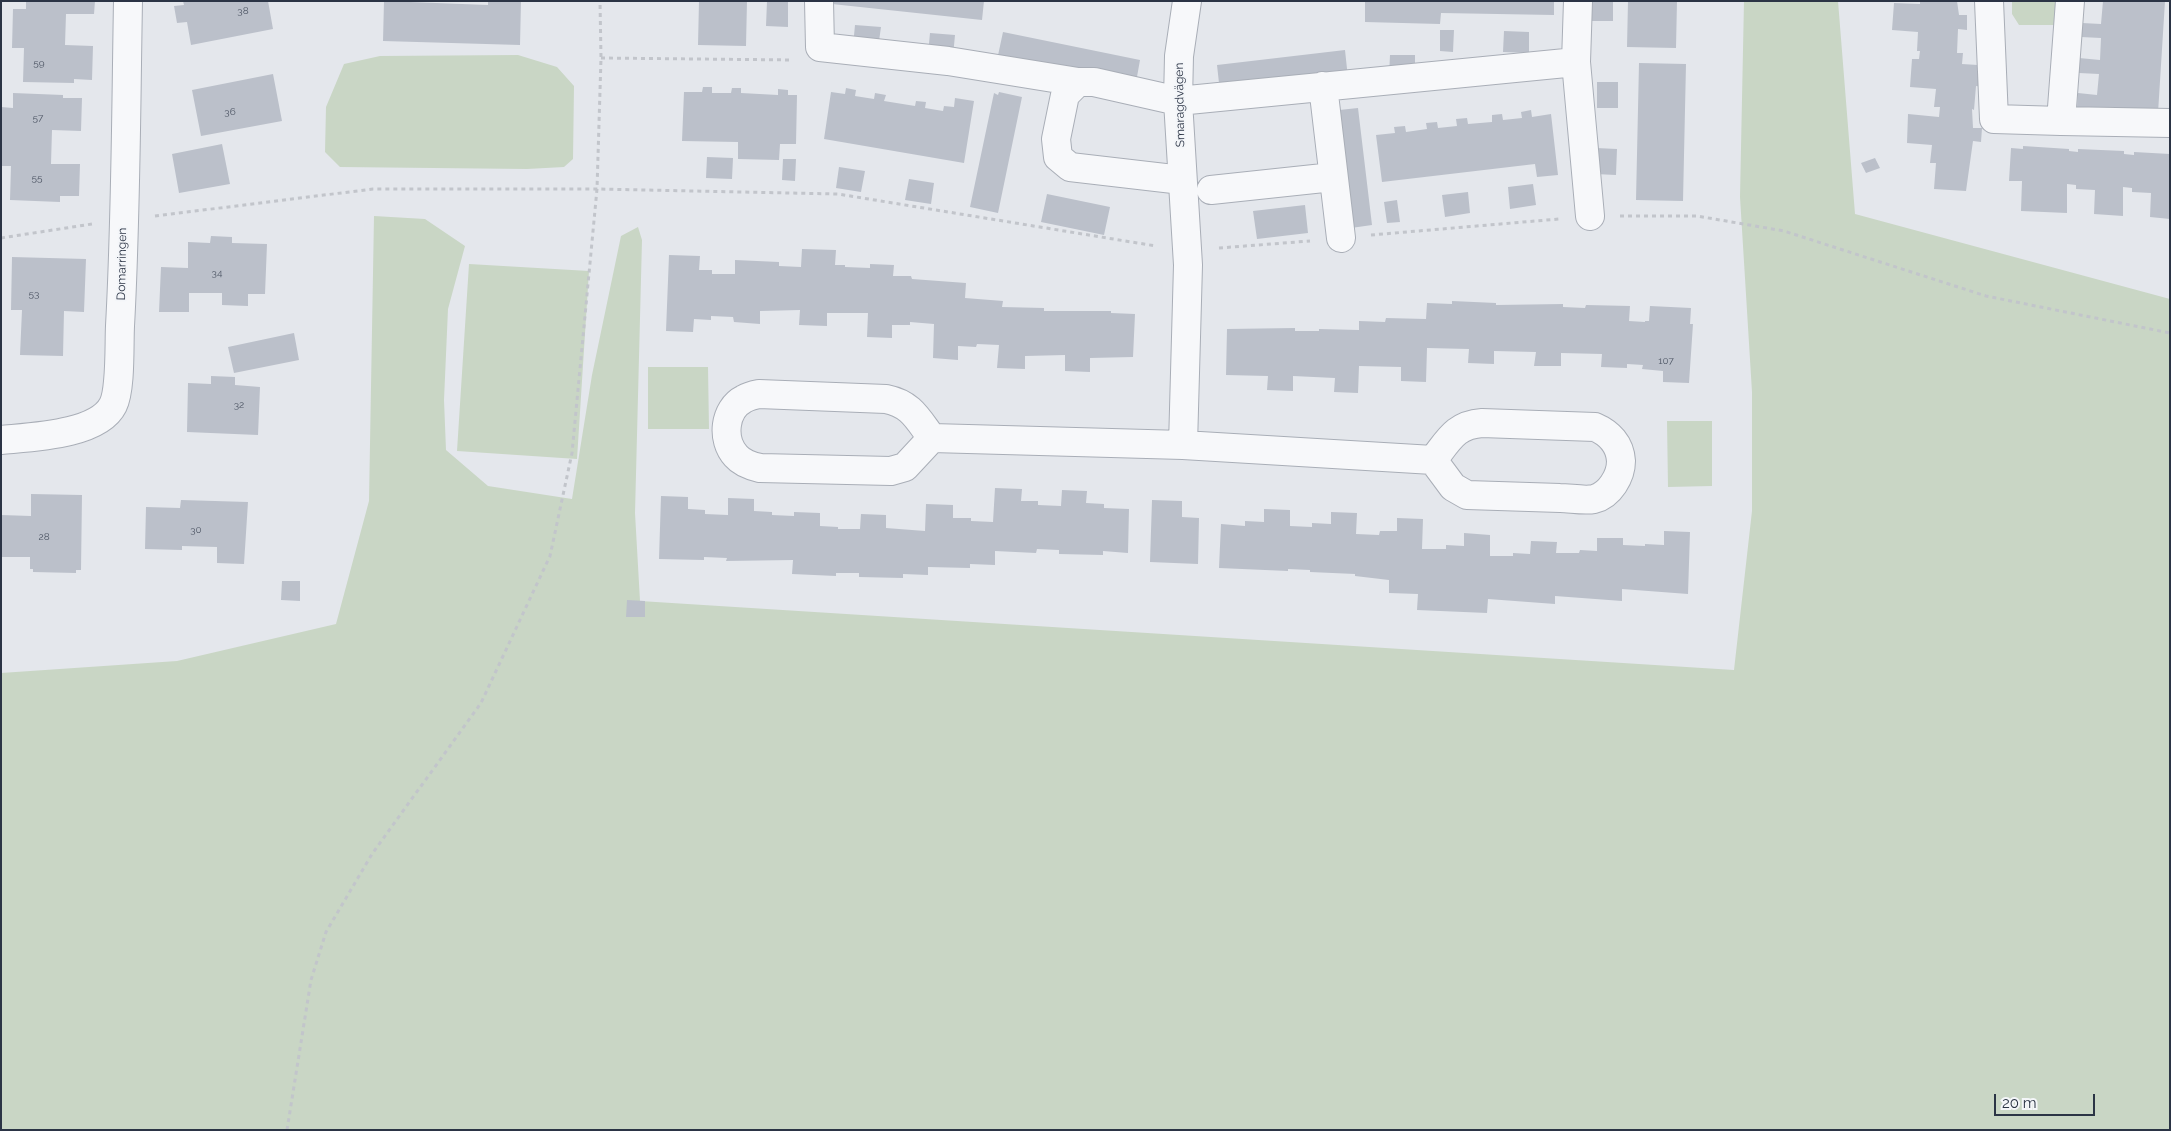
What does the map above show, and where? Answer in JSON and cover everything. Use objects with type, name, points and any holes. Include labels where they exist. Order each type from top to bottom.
[{"type":"street","name":"Domarringen","points":[[1,440],[80,428],[94,423],[113,405],[117,390],[128,1]]},
{"type":"street","points":[[819,1],[820,47],[948,61],[1078,82],[1094,82],[1178,101],[1576,62]]},
{"type":"street","name":"Smaragdvägen","points":[[1183,444],[1187,251],[1178,101],[1179,56],[1187,1]]},
{"type":"street","points":[[1578,1],[1576,62],[1590,216]]},
{"type":"street","points":[[1989,1],[1994,119],[2170,123]]},
{"type":"street","points":[[2061,121],[2070,1]]},
{"type":"street","points":[[1078,82],[1065,95],[1056,139],[1058,156],[1070,167],[1182,180]]},
{"type":"street","points":[[1323,86],[1341,238]]},
{"type":"street","points":[[1210,190],[1333,177]]},
{"type":"street","points":[[932,438],[909,408],[899,402],[886,399],[759,394],[744,399],[734,407],[728,417],[726,429],[728,443],[736,456],[747,464],[760,468],[890,471],[905,467],[932,438],[1183,444],[1433,460],[1453,487],[1467,495],[1594,499],[1614,485],[1619,475],[1621,462],[1619,450],[1613,440],[1605,431],[1595,426],[1482,423],[1470,424],[1459,428],[1433,460]]},
{"type":"path","points":[[287,1130],[311,980],[326,932],[372,854],[481,703],[550,556],[572,453],[596,189],[601,58],[600,1]]},
{"type":"path","points":[[601,58],[800,60],[817,55],[820,47]]},
{"type":"path","points":[[1,238],[123,220],[373,189],[596,189],[838,194],[1187,251],[1590,216],[1697,216],[1784,231],[1986,296],[2170,333]]},
{"type":"green space","points":[[1744,1],[1838,1],[1855,214],[2170,299],[2170,1130],[1,1130],[1,673],[177,661],[336,624],[369,501],[374,216],[425,219],[465,246],[448,309],[444,400],[446,450],[488,486],[572,499],[592,375],[621,236],[638,227],[642,240],[635,513],[640,601],[1734,670],[1752,511],[1752,392],[1740,197]]},
{"type":"green space","points":[[2012,1],[2055,1],[2055,25],[2019,25],[2012,14]]},
{"type":"green space","points":[[518,55],[557,67],[574,86],[573,159],[564,167],[527,169],[340,167],[325,152],[326,107],[344,64],[380,56]]},
{"type":"green space","points":[[469,264],[589,271],[577,459],[457,451]]},
{"type":"green space","points":[[648,367],[708,367],[709,429],[648,429]]},
{"type":"green space","points":[[1667,421],[1712,421],[1712,486],[1668,487]]},
{"type":"building","points":[[26,1],[95,1],[94,14],[66,14],[65,45],[93,46],[92,80],[74,79],[74,83],[23,82],[24,48],[12,48],[13,9],[26,9]]},
{"type":"building","points":[[183,1],[268,1],[273,29],[191,45],[187,22],[177,23],[174,6],[184,5]]},
{"type":"building","points":[[384,1],[488,5],[488,1],[521,1],[520,45],[383,41]]},
{"type":"building","points":[[699,1],[747,1],[746,46],[698,45]]},
{"type":"building","points":[[767,1],[788,1],[788,27],[766,26]]},
{"type":"building","points":[[832,1],[984,1],[982,20],[832,4]]},
{"type":"building","points":[[1365,1],[1554,1],[1554,15],[1441,13],[1440,24],[1365,22]]},
{"type":"building","points":[[1592,1],[1613,1],[1613,21],[1592,21]]},
{"type":"building","points":[[1628,1],[1677,1],[1676,48],[1627,47]]},
{"type":"building","points":[[1920,1],[1957,1],[1959,15],[1967,15],[1967,30],[1958,29],[1957,53],[1963,53],[1962,64],[1978,65],[1977,73],[1985,73],[1985,87],[1976,86],[1974,110],[1972,109],[1973,128],[1982,128],[1981,142],[1973,141],[1966,191],[1934,189],[1936,163],[1930,163],[1932,145],[1907,143],[1908,114],[1939,117],[1940,107],[1934,107],[1936,89],[1910,87],[1912,59],[1919,59],[1920,51],[1917,51],[1918,32],[1892,30],[1894,3],[1920,4]]},
{"type":"building","points":[[2103,1],[2165,1],[2158,113],[2077,108],[2078,93],[2097,95],[2099,74],[2079,73],[2079,58],[2100,60],[2101,38],[2081,37],[2082,23],[2101,24]]},
{"type":"building","points":[[855,25],[881,27],[878,48],[853,46]]},
{"type":"building","points":[[1440,30],[1454,30],[1453,52],[1440,51]]},
{"type":"building","points":[[1504,31],[1529,32],[1529,53],[1503,52]]},
{"type":"building","points":[[1003,32],[1140,60],[1135,88],[997,60]]},
{"type":"building","points":[[930,33],[955,35],[953,56],[928,54]]},
{"type":"building","points":[[1345,50],[1348,78],[1220,92],[1217,65]]},
{"type":"building","points":[[1390,55],[1415,55],[1415,77],[1389,76]]},
{"type":"building","points":[[1639,63],[1686,64],[1683,201],[1636,200]]},
{"type":"building","points":[[273,74],[282,121],[201,136],[192,90]]},
{"type":"building","points":[[1597,82],[1618,82],[1618,108],[1597,108]]},
{"type":"building","points":[[703,87],[712,87],[712,93],[731,93],[732,88],[741,88],[741,93],[778,95],[778,89],[788,90],[788,95],[797,95],[796,144],[780,144],[779,160],[738,159],[738,142],[682,141],[684,92],[702,92]]},
{"type":"building","points":[[846,88],[856,90],[855,96],[874,99],[875,93],[886,95],[884,101],[915,106],[916,101],[926,102],[925,108],[943,111],[944,106],[954,107],[955,98],[974,101],[964,163],[824,139],[831,92],[845,94]]},
{"type":"building","points":[[999,92],[1022,97],[998,213],[970,207],[994,93],[998,95]]},
{"type":"building","points":[[13,93],[63,95],[63,98],[82,98],[81,131],[52,130],[51,164],[80,164],[79,196],[60,196],[60,202],[10,200],[11,166],[1,166],[1,107],[13,108]]},
{"type":"building","points":[[1358,108],[1372,225],[1344,229],[1330,111]]},
{"type":"building","points":[[1531,110],[1532,117],[1551,114],[1558,175],[1537,177],[1535,164],[1382,182],[1376,135],[1395,133],[1394,127],[1405,126],[1406,132],[1427,129],[1426,123],[1437,122],[1438,128],[1457,126],[1456,119],[1467,118],[1468,124],[1492,122],[1492,115],[1502,114],[1503,120],[1522,118],[1521,112]]},
{"type":"building","points":[[222,144],[230,184],[179,193],[172,154]]},
{"type":"building","points":[[2023,146],[2069,149],[2069,151],[2078,152],[2078,149],[2124,151],[2124,154],[2134,155],[2134,152],[2170,154],[2170,219],[2150,217],[2151,193],[2132,192],[2132,188],[2123,187],[2123,216],[2094,214],[2095,190],[2076,189],[2076,185],[2067,184],[2067,213],[2021,211],[2022,181],[2009,181],[2011,148],[2023,149]]},
{"type":"building","points":[[1596,148],[1617,149],[1616,175],[1595,174]]},
{"type":"building","points":[[707,157],[733,158],[732,179],[706,178]]},
{"type":"building","points":[[1875,158],[1880,168],[1866,173],[1861,163]]},
{"type":"building","points":[[783,159],[796,159],[795,181],[782,180]]},
{"type":"building","points":[[839,167],[865,171],[861,192],[836,188]]},
{"type":"building","points":[[909,179],[934,183],[931,204],[905,200]]},
{"type":"building","points":[[1533,184],[1536,205],[1510,209],[1508,187]]},
{"type":"building","points":[[1468,192],[1470,213],[1445,217],[1442,195]]},
{"type":"building","points":[[1047,194],[1110,207],[1104,235],[1041,222]]},
{"type":"building","points":[[1397,200],[1400,222],[1387,223],[1384,202]]},
{"type":"building","points":[[1305,205],[1308,233],[1257,239],[1253,211]]},
{"type":"building","points":[[211,236],[232,237],[232,243],[267,244],[265,294],[248,294],[248,306],[222,305],[222,293],[189,293],[189,312],[159,312],[161,267],[188,268],[188,242],[210,243]]},
{"type":"building","points":[[802,249],[836,250],[835,265],[870,268],[870,264],[894,265],[893,276],[911,276],[912,279],[966,283],[965,298],[1003,301],[1002,307],[1044,308],[1044,311],[1111,311],[1111,313],[1135,314],[1133,357],[1090,358],[1090,372],[1065,371],[1065,355],[1025,356],[1025,369],[997,368],[999,345],[977,344],[976,347],[958,346],[958,360],[933,358],[934,324],[910,322],[910,325],[892,325],[892,338],[867,337],[868,313],[827,313],[827,326],[799,325],[800,310],[760,311],[760,324],[734,322],[733,317],[711,316],[711,320],[694,319],[693,332],[666,331],[669,255],[700,256],[699,270],[712,270],[712,274],[735,274],[735,260],[779,262],[779,266],[801,267]]},
{"type":"building","points":[[12,257],[86,259],[84,312],[64,311],[63,356],[20,355],[22,310],[11,310]]},
{"type":"building","points":[[1452,301],[1496,303],[1496,305],[1563,304],[1563,307],[1585,308],[1586,305],[1630,306],[1629,321],[1645,322],[1649,321],[1650,306],[1691,308],[1690,324],[1693,324],[1689,383],[1663,382],[1663,371],[1642,369],[1643,365],[1627,364],[1627,368],[1601,367],[1602,354],[1561,353],[1561,366],[1534,366],[1536,352],[1494,351],[1494,364],[1468,363],[1469,349],[1427,348],[1426,382],[1401,381],[1401,367],[1359,366],[1358,393],[1334,392],[1335,378],[1293,376],[1293,391],[1267,390],[1268,376],[1226,375],[1227,329],[1295,328],[1295,331],[1319,331],[1319,329],[1359,330],[1359,321],[1385,322],[1386,318],[1426,319],[1427,303],[1452,304]]},
{"type":"building","points":[[294,333],[299,360],[234,373],[228,347]]},
{"type":"building","points":[[211,376],[235,377],[235,385],[260,387],[258,435],[187,432],[188,383],[211,384]]},
{"type":"building","points":[[995,488],[1022,489],[1021,501],[1038,501],[1038,505],[1061,506],[1062,490],[1087,491],[1086,503],[1104,504],[1104,508],[1129,509],[1128,553],[1103,551],[1103,555],[1059,554],[1059,550],[1037,549],[1036,553],[995,551],[995,565],[970,564],[970,568],[928,567],[928,575],[903,574],[903,578],[859,577],[859,573],[836,573],[836,576],[792,574],[793,560],[726,561],[727,558],[704,557],[704,560],[659,559],[661,496],[688,497],[688,509],[705,510],[705,514],[728,515],[728,498],[754,499],[754,511],[772,512],[772,515],[794,516],[794,512],[820,513],[820,526],[838,527],[838,529],[860,529],[861,514],[886,515],[886,528],[925,531],[926,504],[953,505],[953,518],[971,518],[971,521],[993,522]]},
{"type":"building","points":[[31,494],[82,495],[81,570],[76,570],[76,573],[33,572],[33,569],[30,569],[30,557],[1,557],[1,515],[31,516]]},
{"type":"building","points":[[181,500],[248,502],[244,564],[217,563],[217,547],[182,546],[182,550],[145,549],[146,507],[180,508]]},
{"type":"building","points":[[1152,500],[1182,501],[1182,517],[1199,518],[1198,564],[1150,562]]},
{"type":"building","points":[[1264,509],[1290,510],[1290,526],[1312,527],[1312,523],[1331,524],[1331,512],[1357,513],[1356,534],[1379,535],[1380,531],[1397,531],[1397,518],[1423,519],[1422,549],[1446,549],[1446,545],[1464,546],[1464,533],[1490,535],[1490,556],[1513,556],[1513,553],[1530,554],[1531,541],[1557,542],[1556,553],[1579,553],[1580,550],[1597,551],[1597,538],[1623,538],[1623,545],[1664,545],[1664,531],[1690,532],[1688,594],[1622,589],[1622,601],[1555,596],[1555,604],[1488,599],[1487,613],[1417,610],[1418,594],[1389,593],[1389,580],[1355,576],[1355,574],[1310,572],[1310,570],[1219,568],[1221,524],[1245,526],[1245,521],[1264,522]]},
{"type":"building","points":[[282,581],[300,581],[300,601],[281,600]]},
{"type":"building","points":[[627,600],[645,601],[645,617],[626,617]]}]
